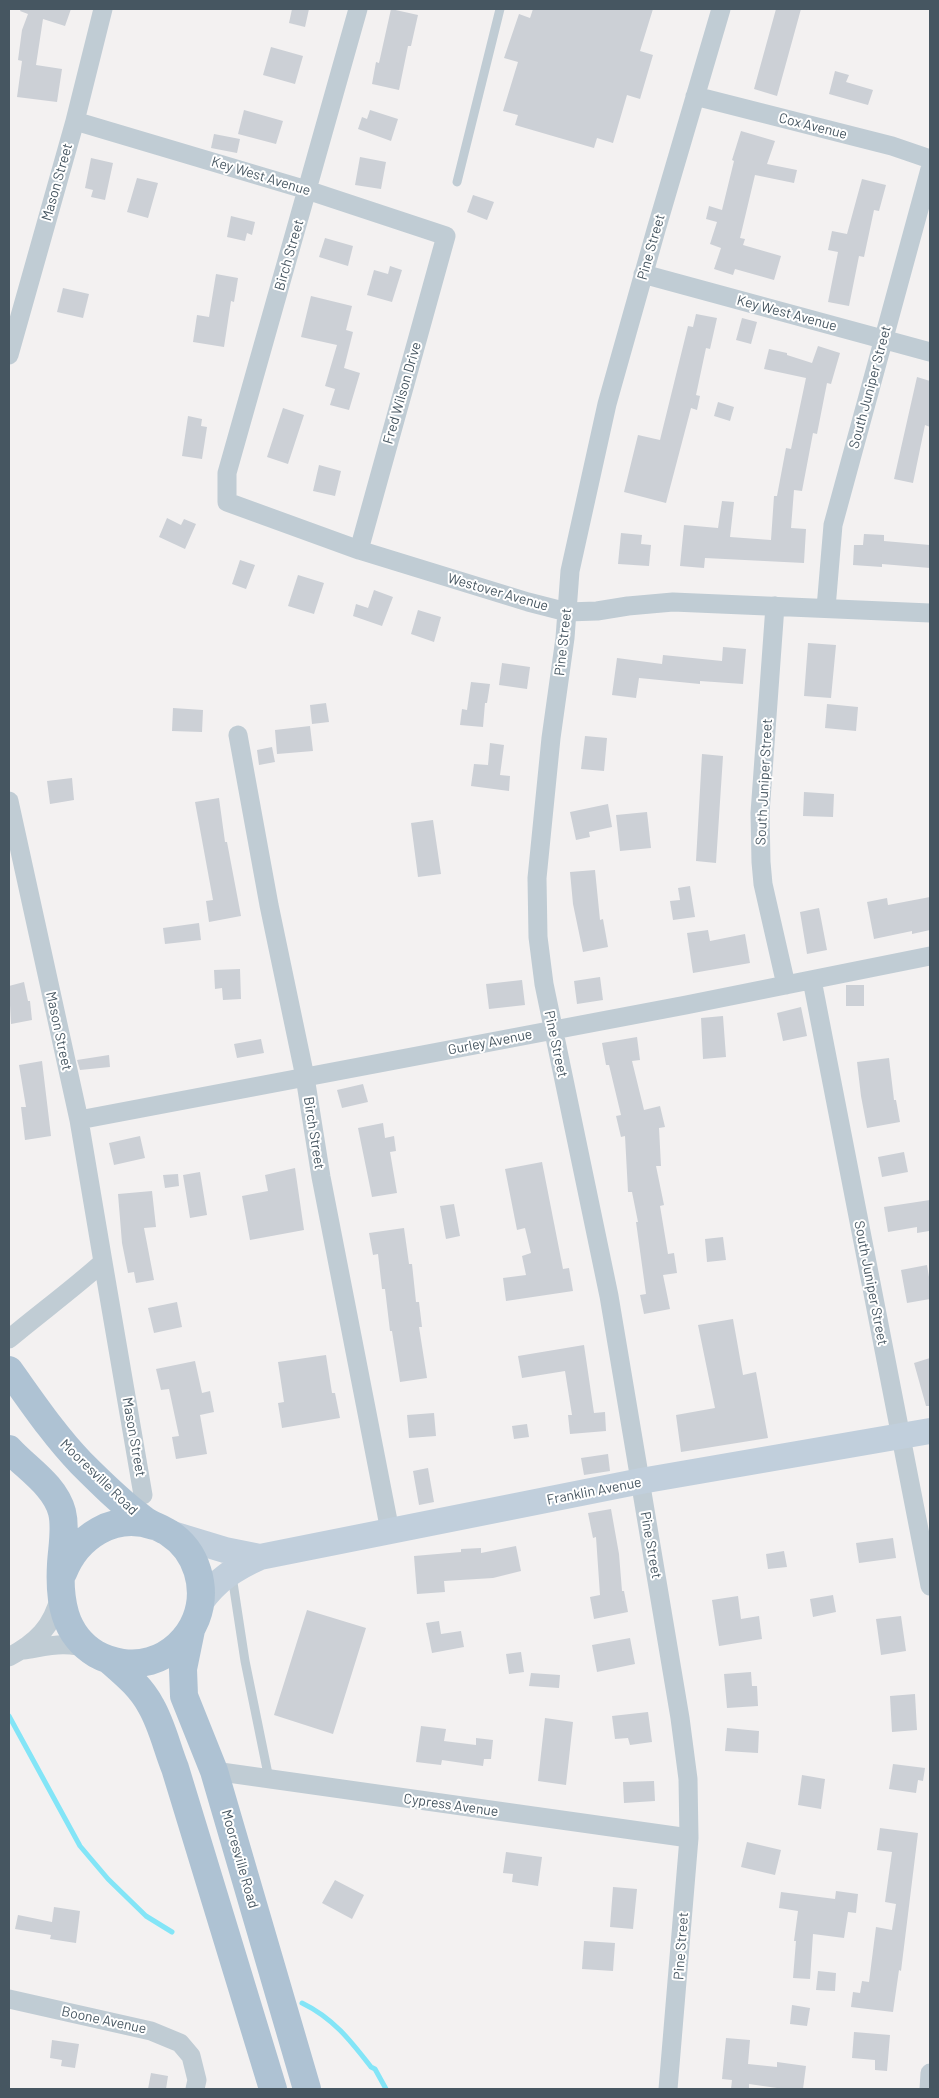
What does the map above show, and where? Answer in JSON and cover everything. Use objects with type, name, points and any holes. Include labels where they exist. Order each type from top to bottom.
[{"type":"main road","name":"Mooresville Road","points":[[9,1370],[54,1432],[80,1462],[133,1511],[148,1523],[164,1530],[184,1546],[195,1563],[201,1582],[201,1602],[191,1630],[183,1669],[184,1696],[214,1771],[307,2089]]},
{"type":"main road","points":[[9,1449],[44,1484],[60,1506],[63,1521],[62,1608],[70,1628],[82,1644],[100,1655],[141,1690],[157,1720],[175,1768],[273,2089]]},
{"type":"main road","name":"Mooresville Road","points":[[61,1590],[65,1568],[72,1554],[87,1537],[96,1531],[117,1523],[128,1522],[150,1524],[164,1530]]},
{"type":"main road","name":"Mooresville Road","points":[[100,1655],[130,1663],[150,1661],[178,1646],[191,1630]]},
{"type":"street","name":"Mason Street","points":[[9,355],[75,121],[103,9]]},
{"type":"street","name":"Birch Street","points":[[227,502],[228,473],[358,9]]},
{"type":"street","name":"Pine Street","points":[[668,2089],[689,1838],[688,1779],[680,1718],[609,1296],[544,984],[538,937],[537,878],[570,571],[607,404],[721,9]]},
{"type":"street","name":"Cox Avenue","points":[[696,96],[892,146],[930,160]]},
{"type":"street","name":"Key West Avenue","points":[[75,121],[307,190],[446,236]]},
{"type":"street","name":"South Juniper Street","points":[[826,608],[832,525],[930,168]]},
{"type":"street","name":"Fred Wilson Drive","points":[[358,550],[446,236]]},
{"type":"street","name":"Key West Avenue","points":[[643,274],[930,352]]},
{"type":"street","name":"Westover Avenue","points":[[227,502],[358,550],[528,602],[567,612],[597,611],[673,602],[930,613]]},
{"type":"street","name":"South Juniper Street","points":[[775,606],[760,813],[760,862],[763,884],[786,985]]},
{"type":"street","name":"Birch Street","points":[[238,735],[269,904],[305,1077],[321,1177],[390,1532]]},
{"type":"street","name":"Mason Street","points":[[9,801],[79,1120],[143,1495]]},
{"type":"street","name":"Gurley Avenue","points":[[79,1120],[553,1031],[930,956]]},
{"type":"street","name":"South Juniper Street","points":[[812,980],[900,1436],[920,1516],[930,1586]]},
{"type":"street","points":[[9,1339],[68,1293],[103,1262]]},
{"type":"street","name":"Franklin Avenue","points":[[201,1602],[213,1585],[231,1571],[260,1557],[641,1481],[930,1431]]},
{"type":"street","name":"Franklin Avenue","points":[[164,1530],[225,1550],[260,1557]]},
{"type":"street","points":[[15,1654],[48,1628],[56,1611],[61,1590]]},
{"type":"street","points":[[15,1654],[66,1644],[81,1646],[100,1655]]},
{"type":"street","name":"Cypress Avenue","points":[[214,1771],[689,1838]]},
{"type":"street","name":"Boone Avenue","points":[[9,2000],[151,2031],[180,2044],[191,2056],[196,2080],[195,2089]]},
{"type":"lane","points":[[457,182],[500,9]]},
{"type":"lane","points":[[231,1571],[232,1588],[245,1661],[269,1779]]},
{"type":"building","points":[[21,9],[71,9],[65,26],[43,19],[36,65],[62,69],[57,102],[17,97],[22,61],[18,60],[22,30],[28,14],[20,11]]},
{"type":"building","points":[[292,9],[309,9],[305,27],[289,23]]},
{"type":"building","points":[[391,9],[418,15],[411,46],[408,46],[399,90],[372,84],[376,62],[379,63]]},
{"type":"building","points":[[533,9],[653,9],[640,51],[653,55],[640,99],[627,95],[613,143],[597,138],[594,148],[515,125],[518,115],[503,111],[518,62],[504,58],[519,14],[530,18]]},
{"type":"building","points":[[776,9],[801,9],[777,96],[754,89]]},
{"type":"building","points":[[271,47],[303,56],[295,84],[263,75]]},
{"type":"building","points":[[835,71],[849,75],[846,82],[873,90],[868,105],[829,94]]},
{"type":"building","points":[[244,110],[283,121],[276,144],[238,134]]},
{"type":"building","points":[[370,110],[398,119],[391,141],[358,129],[362,117],[367,119]]},
{"type":"building","points":[[741,131],[775,141],[767,164],[797,170],[794,183],[755,175],[740,238],[745,239],[743,245],[781,256],[774,280],[735,269],[733,275],[714,269],[721,248],[710,244],[717,222],[706,219],[709,206],[722,210],[734,161],[732,160]]},
{"type":"building","points":[[214,134],[240,139],[237,153],[211,148]]},
{"type":"building","points":[[360,157],[386,162],[381,189],[355,185]]},
{"type":"building","points":[[91,158],[113,163],[105,200],[91,197],[93,190],[85,188]]},
{"type":"building","points":[[137,178],[158,183],[148,218],[127,212]]},
{"type":"building","points":[[862,179],[886,185],[879,211],[874,210],[864,257],[859,256],[849,306],[828,302],[838,252],[828,250],[832,231],[847,234]]},
{"type":"building","points":[[473,195],[494,202],[487,220],[467,212]]},
{"type":"building","points":[[231,216],[255,222],[252,235],[247,233],[245,241],[227,237]]},
{"type":"building","points":[[325,238],[353,246],[348,266],[319,257]]},
{"type":"building","points":[[390,266],[402,270],[392,302],[367,295],[374,270],[388,274]]},
{"type":"building","points":[[216,274],[238,278],[234,302],[231,301],[224,347],[193,342],[197,315],[209,317]]},
{"type":"building","points":[[63,288],[89,294],[83,318],[57,312]]},
{"type":"building","points":[[311,296],[352,306],[346,330],[353,332],[344,368],[360,373],[349,410],[330,405],[335,389],[325,386],[337,345],[301,337]]},
{"type":"building","points":[[696,314],[717,318],[710,349],[706,348],[696,395],[700,396],[697,410],[691,408],[666,503],[624,492],[638,435],[660,440],[688,326],[693,327]]},
{"type":"building","points":[[742,318],[757,322],[751,344],[736,340]]},
{"type":"building","points":[[818,346],[840,353],[831,384],[827,383],[817,434],[813,433],[802,491],[794,490],[791,528],[806,529],[804,563],[705,558],[704,568],[680,566],[684,525],[718,528],[722,501],[734,502],[730,537],[771,540],[774,496],[777,496],[786,448],[791,449],[806,378],[764,369],[769,349],[787,353],[787,355],[812,363]]},
{"type":"building","points":[[917,377],[930,381],[930,427],[925,425],[913,483],[894,479]]},
{"type":"building","points":[[718,402],[734,407],[730,421],[714,416]]},
{"type":"building","points":[[283,408],[304,415],[288,464],[267,457]]},
{"type":"building","points":[[188,416],[202,419],[201,426],[207,427],[202,459],[182,456]]},
{"type":"building","points":[[319,465],[341,471],[335,496],[313,491]]},
{"type":"building","points":[[167,518],[181,525],[184,519],[196,524],[185,549],[159,537]]},
{"type":"building","points":[[621,533],[642,535],[641,544],[651,545],[649,566],[618,564]]},
{"type":"building","points":[[864,534],[884,535],[884,541],[930,545],[930,568],[882,564],[882,567],[853,565],[854,545],[863,545]]},
{"type":"building","points":[[240,560],[255,565],[246,589],[232,584]]},
{"type":"building","points":[[298,575],[324,583],[314,614],[288,606]]},
{"type":"building","points":[[374,590],[393,597],[382,626],[353,616],[356,604],[368,608]]},
{"type":"building","points":[[418,610],[441,617],[434,642],[411,634]]},
{"type":"building","points":[[808,643],[836,645],[831,698],[804,696]]},
{"type":"building","points":[[723,647],[746,649],[743,684],[700,681],[700,684],[639,678],[636,698],[612,695],[617,658],[662,664],[663,655],[722,661]]},
{"type":"building","points":[[502,663],[530,667],[527,689],[499,685]]},
{"type":"building","points":[[471,682],[490,684],[487,703],[485,703],[483,727],[460,725],[462,709],[467,710]]},
{"type":"building","points":[[326,703],[329,722],[312,724],[310,705]]},
{"type":"building","points":[[827,704],[858,707],[856,731],[825,728]]},
{"type":"building","points":[[173,708],[203,710],[202,732],[172,731]]},
{"type":"building","points":[[310,726],[313,751],[277,754],[275,730]]},
{"type":"building","points":[[585,736],[607,738],[604,771],[581,769]]},
{"type":"building","points":[[490,743],[504,745],[500,775],[510,776],[509,791],[471,786],[474,764],[488,765]]},
{"type":"building","points":[[272,747],[275,762],[259,765],[257,750]]},
{"type":"building","points":[[702,754],[723,756],[716,863],[696,861]]},
{"type":"building","points":[[72,778],[74,800],[50,804],[47,781]]},
{"type":"building","points":[[804,792],[834,794],[833,817],[803,816]]},
{"type":"building","points":[[219,798],[225,842],[227,842],[241,916],[209,922],[206,901],[213,900],[195,802]]},
{"type":"building","points":[[608,804],[612,827],[589,832],[590,837],[576,840],[570,812]]},
{"type":"building","points":[[647,812],[651,848],[620,851],[616,815]]},
{"type":"building","points":[[433,820],[441,874],[418,877],[411,823]]},
{"type":"building","points":[[595,870],[600,920],[603,919],[608,947],[583,952],[573,904],[570,872]]},
{"type":"building","points":[[690,886],[695,917],[673,920],[670,901],[680,900],[678,888]]},
{"type":"building","points":[[930,897],[930,930],[912,934],[912,931],[874,939],[867,902],[887,898],[888,905]]},
{"type":"building","points":[[819,908],[827,950],[807,954],[800,912]]},
{"type":"building","points":[[199,923],[201,940],[165,944],[163,928]]},
{"type":"building","points":[[708,930],[710,941],[745,934],[750,963],[693,973],[687,933]]},
{"type":"building","points":[[240,969],[241,999],[223,1000],[222,988],[215,989],[214,970]]},
{"type":"building","points":[[600,977],[603,1000],[577,1004],[574,981]]},
{"type":"building","points":[[522,980],[525,1005],[489,1009],[486,984]]},
{"type":"building","points":[[24,982],[28,1001],[30,1001],[32,1020],[11,1024],[9,986]]},
{"type":"building","points":[[846,985],[864,985],[864,1006],[846,1006]]},
{"type":"building","points":[[801,1007],[807,1036],[783,1041],[777,1013]]},
{"type":"building","points":[[723,1016],[726,1057],[703,1059],[701,1018]]},
{"type":"building","points":[[637,1037],[640,1060],[632,1061],[644,1110],[660,1106],[665,1127],[659,1128],[661,1166],[656,1166],[664,1205],[660,1206],[668,1254],[674,1253],[677,1273],[663,1275],[670,1309],[644,1314],[640,1295],[646,1294],[636,1222],[638,1222],[632,1192],[628,1192],[625,1136],[621,1137],[616,1116],[621,1115],[609,1065],[606,1065],[602,1043]]},
{"type":"building","points":[[261,1039],[264,1053],[237,1058],[234,1044]]},
{"type":"building","points":[[109,1055],[110,1067],[80,1070],[77,1060]]},
{"type":"building","points":[[889,1058],[894,1100],[896,1100],[900,1122],[867,1128],[857,1062]]},
{"type":"building","points":[[42,1061],[51,1136],[25,1140],[21,1107],[26,1107],[19,1065]]},
{"type":"building","points":[[363,1084],[368,1102],[342,1108],[337,1090]]},
{"type":"building","points":[[383,1123],[385,1138],[394,1136],[396,1151],[390,1152],[397,1193],[372,1197],[358,1128]]},
{"type":"building","points":[[140,1136],[145,1158],[114,1165],[109,1143]]},
{"type":"building","points":[[904,1152],[908,1172],[882,1177],[878,1157]]},
{"type":"building","points":[[542,1162],[563,1269],[569,1268],[573,1291],[506,1301],[503,1278],[526,1275],[522,1256],[531,1253],[525,1228],[517,1230],[505,1169]]},
{"type":"building","points":[[295,1168],[304,1230],[250,1240],[242,1196],[268,1191],[265,1175]]},
{"type":"building","points":[[200,1172],[207,1215],[190,1218],[183,1175]]},
{"type":"building","points":[[178,1174],[179,1186],[165,1188],[163,1175]]},
{"type":"building","points":[[152,1191],[156,1227],[144,1228],[154,1280],[136,1283],[134,1272],[128,1273],[122,1243],[118,1194]]},
{"type":"building","points":[[930,1200],[929,1231],[917,1233],[917,1227],[888,1232],[884,1207]]},
{"type":"building","points":[[454,1204],[460,1236],[446,1239],[440,1206]]},
{"type":"building","points":[[404,1228],[409,1264],[412,1264],[416,1302],[419,1302],[422,1327],[419,1327],[427,1378],[400,1382],[392,1331],[390,1331],[385,1289],[382,1289],[378,1254],[373,1255],[369,1233]]},
{"type":"building","points":[[723,1237],[726,1260],[707,1262],[705,1239]]},
{"type":"building","points":[[927,1265],[930,1299],[907,1303],[901,1270]]},
{"type":"building","points":[[177,1302],[182,1327],[154,1333],[148,1308]]},
{"type":"building","points":[[733,1319],[743,1375],[756,1372],[768,1438],[681,1452],[676,1415],[715,1408],[698,1325]]},
{"type":"building","points":[[584,1345],[594,1413],[605,1412],[606,1431],[570,1434],[568,1415],[572,1415],[565,1371],[522,1378],[518,1356]]},
{"type":"building","points":[[326,1355],[332,1393],[335,1393],[340,1418],[282,1428],[278,1403],[284,1402],[278,1362]]},
{"type":"building","points":[[930,1358],[930,1406],[926,1406],[914,1363]]},
{"type":"building","points":[[195,1361],[202,1393],[210,1391],[214,1412],[200,1415],[207,1454],[176,1459],[172,1437],[179,1436],[169,1389],[161,1390],[156,1369]]},
{"type":"building","points":[[434,1413],[436,1436],[409,1438],[407,1415]]},
{"type":"building","points":[[527,1424],[529,1437],[514,1439],[512,1426]]},
{"type":"building","points":[[608,1454],[610,1471],[584,1475],[581,1458]]},
{"type":"building","points":[[428,1468],[434,1502],[419,1505],[413,1471]]},
{"type":"building","points":[[611,1509],[619,1554],[622,1591],[624,1591],[628,1612],[594,1619],[590,1597],[600,1595],[596,1537],[593,1538],[588,1513]]},
{"type":"building","points":[[893,1538],[896,1558],[859,1563],[856,1543]]},
{"type":"building","points":[[516,1546],[521,1571],[493,1578],[444,1581],[445,1592],[417,1594],[414,1556],[461,1552],[461,1549],[481,1548],[481,1553]]},
{"type":"building","points":[[784,1551],[787,1567],[768,1569],[766,1554]]},
{"type":"building","points":[[833,1595],[836,1612],[813,1617],[810,1599]]},
{"type":"building","points":[[738,1596],[741,1619],[759,1616],[762,1639],[719,1646],[712,1600]]},
{"type":"building","points":[[307,1610],[366,1628],[333,1734],[274,1715]]},
{"type":"building","points":[[901,1616],[906,1651],[881,1655],[876,1619]]},
{"type":"building","points":[[439,1621],[441,1634],[461,1631],[464,1647],[432,1653],[426,1623]]},
{"type":"building","points":[[630,1638],[635,1664],[597,1672],[592,1645]]},
{"type":"building","points":[[521,1652],[524,1672],[509,1674],[506,1654]]},
{"type":"building","points":[[751,1672],[752,1686],[757,1686],[758,1706],[727,1708],[724,1674]]},
{"type":"building","points":[[531,1673],[560,1675],[559,1688],[529,1686]]},
{"type":"building","points":[[915,1694],[917,1730],[892,1732],[890,1696]]},
{"type":"building","points":[[648,1712],[652,1742],[630,1745],[628,1738],[615,1739],[612,1716]]},
{"type":"building","points":[[545,1718],[573,1722],[566,1785],[538,1781]]},
{"type":"building","points":[[421,1726],[446,1729],[444,1741],[476,1745],[476,1738],[493,1740],[491,1759],[484,1759],[483,1766],[442,1760],[441,1765],[416,1762]]},
{"type":"building","points":[[727,1728],[759,1731],[758,1753],[725,1751]]},
{"type":"building","points":[[893,1764],[925,1768],[923,1781],[918,1780],[916,1793],[889,1789]]},
{"type":"building","points":[[802,1775],[825,1779],[821,1809],[798,1805]]},
{"type":"building","points":[[654,1781],[655,1801],[624,1803],[623,1782]]},
{"type":"building","points":[[880,1828],[918,1833],[901,1971],[899,1970],[893,2012],[851,2007],[853,1992],[860,1993],[862,1981],[869,1982],[876,1927],[892,1930],[896,1904],[885,1902],[892,1852],[877,1850]]},
{"type":"building","points":[[747,1842],[781,1850],[775,1875],[741,1867]]},
{"type":"building","points":[[506,1852],[542,1857],[538,1886],[512,1882],[513,1874],[503,1873]]},
{"type":"building","points":[[335,1880],[364,1895],[352,1919],[322,1903]]},
{"type":"building","points":[[613,1887],[637,1889],[633,1929],[610,1927]]},
{"type":"building","points":[[836,1891],[858,1894],[856,1913],[848,1912],[844,1938],[813,1934],[810,1979],[793,1978],[796,1941],[794,1941],[798,1911],[779,1908],[781,1892],[835,1899]]},
{"type":"building","points":[[54,1907],[80,1911],[76,1943],[50,1939],[51,1935],[15,1929],[18,1915],[52,1922]]},
{"type":"building","points":[[584,1941],[615,1943],[613,1971],[582,1969]]},
{"type":"building","points":[[818,1971],[836,1973],[835,1991],[816,1990]]},
{"type":"building","points":[[792,2005],[810,2008],[807,2026],[790,2024]]},
{"type":"building","points":[[854,2032],[890,2035],[887,2071],[875,2070],[875,2060],[852,2058]]},
{"type":"building","points":[[726,2038],[750,2040],[748,2064],[777,2067],[777,2062],[806,2066],[803,2089],[784,2089],[749,2084],[749,2089],[731,2089],[732,2080],[722,2079]]},
{"type":"building","points":[[52,2040],[79,2044],[75,2068],[61,2066],[62,2060],[50,2058]]},
{"type":"building","points":[[151,2073],[168,2076],[166,2089],[148,2089]]},
{"type":"waterway","points":[[9,1716],[80,1846],[108,1879],[146,1916],[172,1932]]},
{"type":"waterway","points":[[302,2003],[323,2016],[340,2030],[371,2067],[375,2069],[386,2089]]}]
